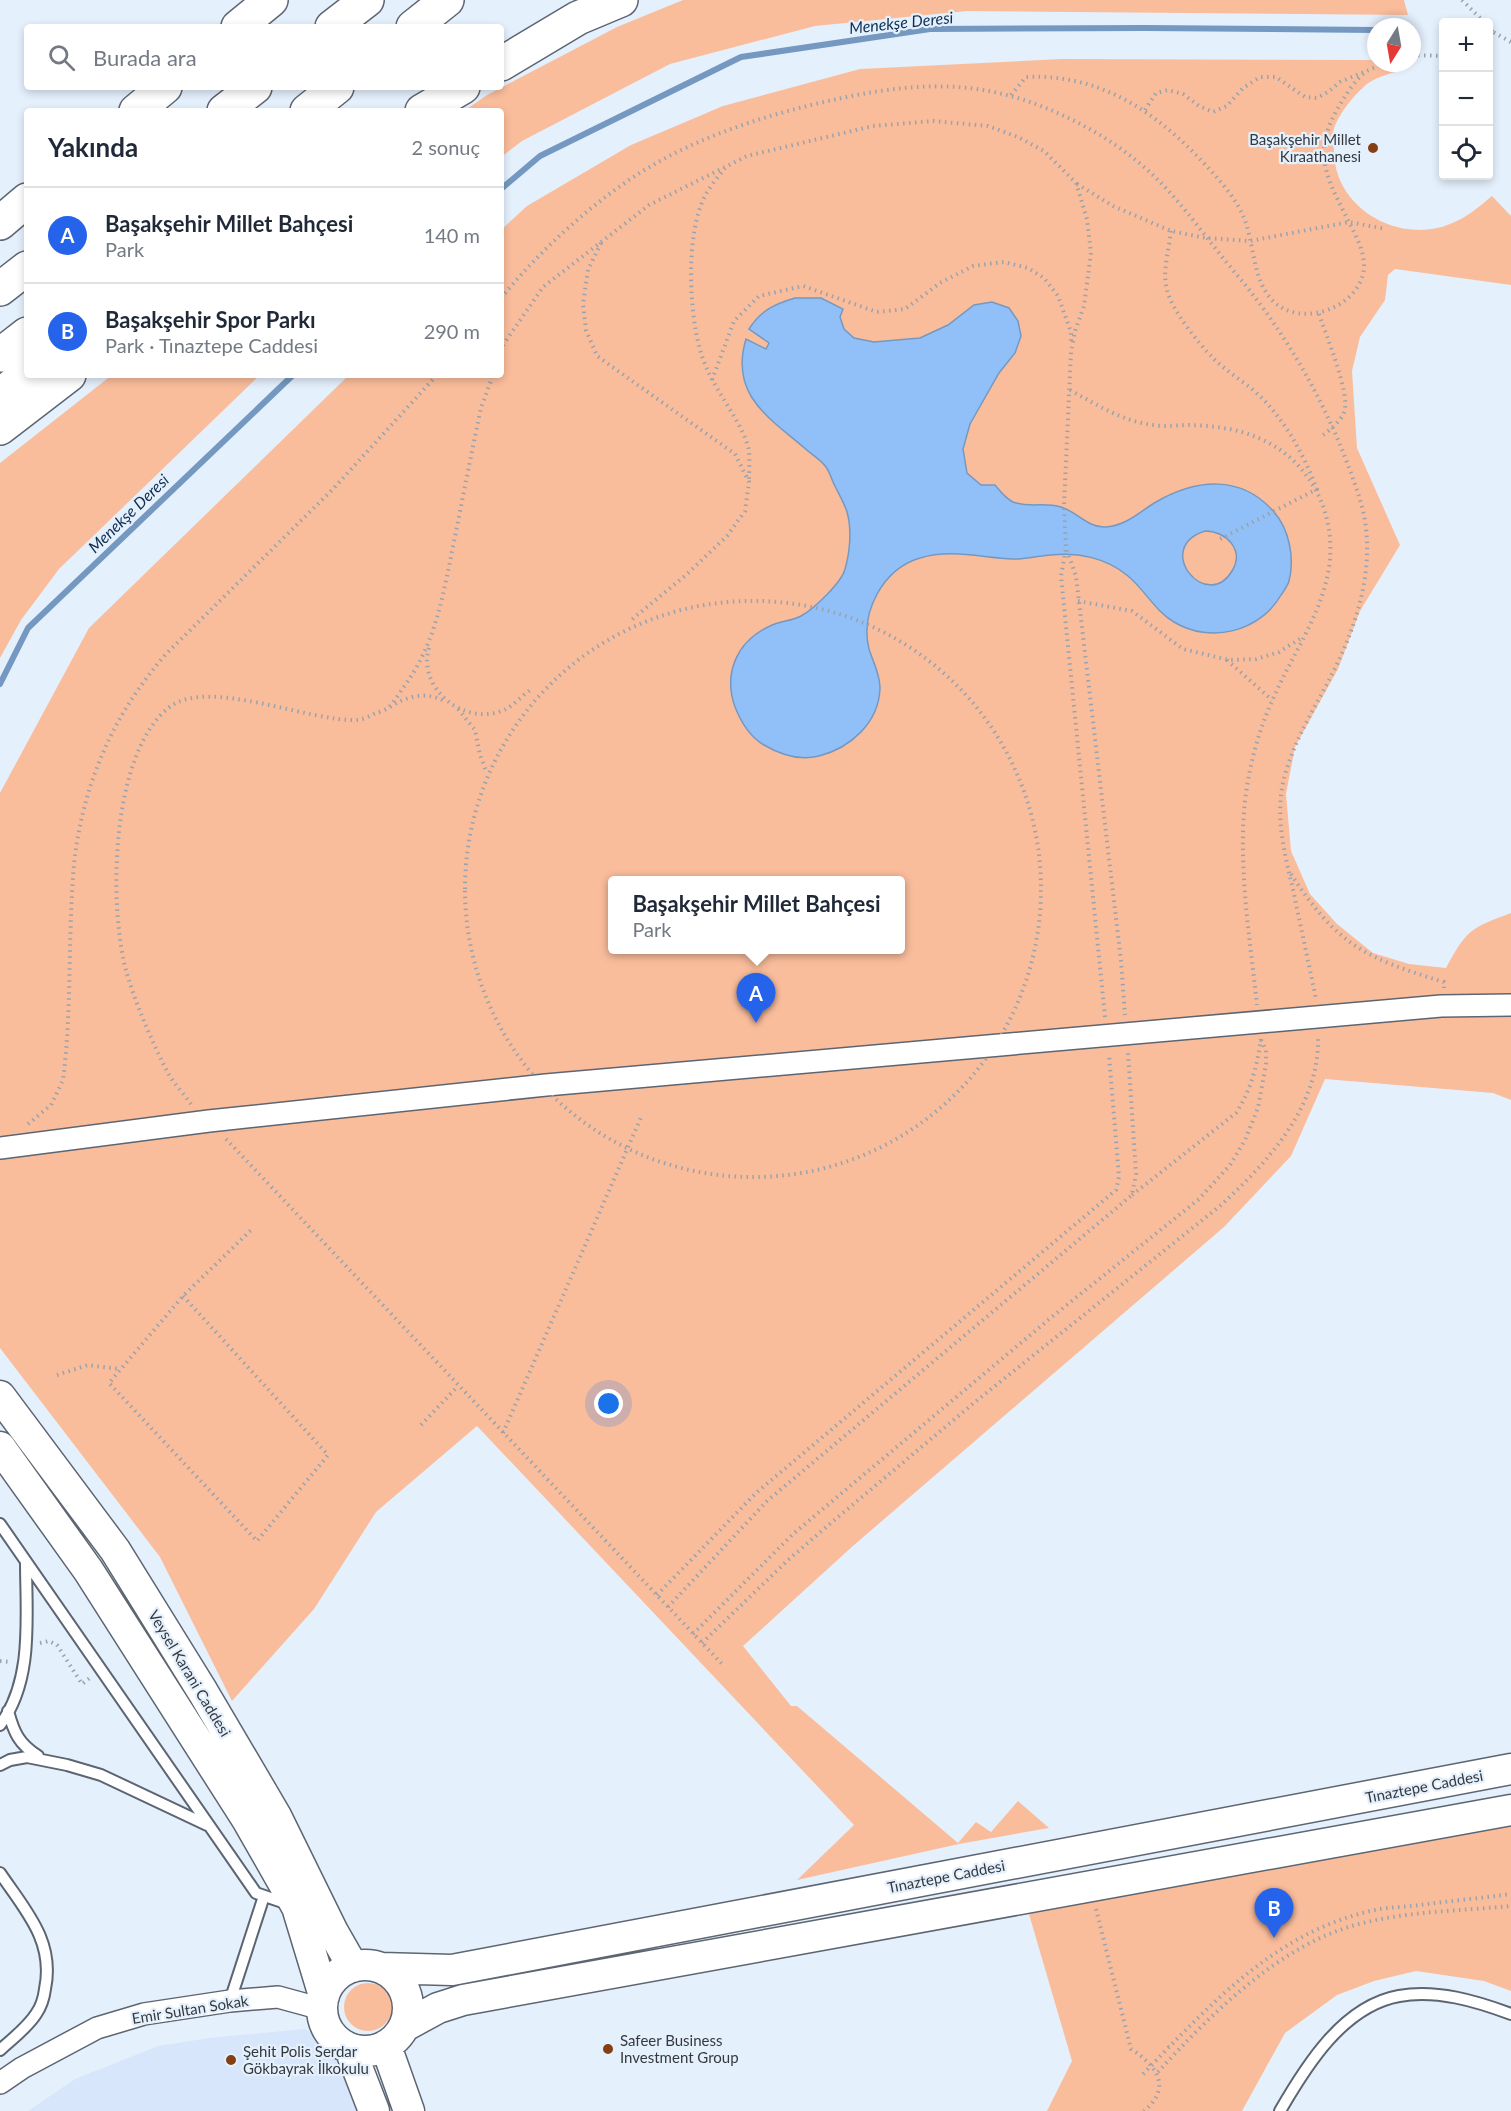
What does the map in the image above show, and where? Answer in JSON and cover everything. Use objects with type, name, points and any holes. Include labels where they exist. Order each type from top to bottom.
[{"type":"highway","points":[[242,24],[271,0]]},
{"type":"highway","points":[[336,24],[367,0]]},
{"type":"highway","points":[[417,24],[447,0]]},
{"type":"highway","points":[[504,62],[578,18],[621,0]]},
{"type":"highway","points":[[140,108],[161,90]]},
{"type":"highway","points":[[228,108],[251,90]]},
{"type":"highway","points":[[311,108],[333,90]]},
{"type":"highway","points":[[427,108],[458,90]]},
{"type":"highway","points":[[0,223],[24,203]]},
{"type":"highway","points":[[0,289],[24,270]]},
{"type":"highway","points":[[0,355],[24,336]]},
{"type":"highway","points":[[0,396],[24,376]]},
{"type":"highway","points":[[0,428],[65,378]]},
{"type":"street","points":[[0,1148],[209,1121],[546,1085],[1117,1034],[1260,1030],[1318,1016],[1445,1006],[1511,1005]]},
{"type":"street","name":"Veysel Karani Caddesi","points":[[0,1396],[115,1550],[276,1816],[333,1932],[367,1967]]},
{"type":"street","name":"Veysel Karani Caddesi","points":[[0,1447],[88,1570],[248,1821],[297,1907],[323,2002]]},
{"type":"street","name":"Tınaztepe Caddesi","points":[[367,1967],[452,1970],[1511,1769]]},
{"type":"street","points":[[409,2111],[396,2036],[409,2013],[408,1998],[402,1985],[393,1975],[367,1967],[340,1973],[323,2002],[324,2022],[339,2043],[350,2049],[375,2050],[396,2036],[438,2008],[463,2000],[1511,1810]]},
{"type":"street","name":"Emir Sultan Sokak","points":[[0,2083],[22,2068],[97,2028],[144,2014],[230,2001],[278,1997],[323,2002]]},
{"type":"street","points":[[350,2049],[374,2111]]},
{"type":"lane","points":[[0,1524],[256,1893],[297,1907]]},
{"type":"lane","points":[[0,1725],[14,1701],[23,1663],[26,1630],[26,1562]]},
{"type":"lane","points":[[8,1711],[13,1729],[24,1747],[45,1760]]},
{"type":"lane","points":[[0,1765],[10,1760],[27,1757],[101,1775],[209,1826]]},
{"type":"lane","points":[[0,1873],[38,1930],[45,1946],[47,1981],[43,2000],[36,2014],[0,2050]]},
{"type":"lane","points":[[230,2001],[264,1896]]},
{"type":"lane","points":[[1280,2111],[1294,2086],[1323,2048],[1346,2023],[1368,2007],[1397,1996],[1430,1993],[1487,2005],[1511,2014]]},
{"type":"path","points":[[1462,0],[1480,18]]},
{"type":"path","points":[[1493,33],[1511,42]]},
{"type":"path","points":[[1421,55],[1439,56]]},
{"type":"path","points":[[1145,110],[1156,93],[1168,90],[1183,94],[1199,106],[1213,112],[1227,106],[1243,88],[1260,77],[1276,77],[1305,97],[1317,98],[1340,82],[1367,70]]},
{"type":"path","points":[[1011,95],[1026,77],[1046,76],[1100,87],[1145,110],[1194,150],[1224,185],[1244,216],[1262,286],[1275,303],[1295,313],[1319,314],[1337,306],[1356,290],[1364,270],[1360,245],[1324,168],[1323,150],[1328,124],[1344,97],[1367,70]]},
{"type":"path","points":[[504,295],[544,251],[597,202],[638,174],[726,130],[785,111],[887,89],[912,86],[953,87],[1011,95],[1064,115],[1088,128],[1127,154],[1164,186],[1273,321],[1313,387],[1356,487],[1364,518],[1367,542],[1365,582],[1357,614],[1346,643],[1301,734],[1286,772],[1280,809],[1280,828],[1317,1006],[1318,1047],[1310,1088],[1279,1145],[1248,1181],[1220,1206],[975,1402],[825,1528],[787,1561],[702,1643]]},
{"type":"path","points":[[504,344],[543,287],[649,205],[747,156],[873,126],[933,121],[988,126],[1018,137],[1044,151],[1077,183],[1113,206],[1171,231],[1206,238],[1250,241],[1349,222],[1386,229]]},
{"type":"path","points":[[725,167],[705,195],[695,230],[690,282],[693,325],[706,368],[739,427],[748,450],[749,482],[745,511],[728,536],[686,575],[627,624],[707,604],[791,602],[843,617],[886,635],[946,676],[1005,748],[1034,831],[1040,913],[1018,1000],[989,1057],[961,1094],[906,1140],[841,1168]]},
{"type":"path","points":[[1071,352],[1075,331],[1084,306],[1091,254],[1087,219],[1077,183]]},
{"type":"path","points":[[693,1634],[793,1534],[1053,1316],[1199,1199],[1230,1166],[1245,1140],[1258,1108],[1266,1064],[1266,1050],[1260,1030],[1243,875],[1245,801],[1259,732],[1272,700],[1324,595],[1331,558],[1330,525],[1302,452],[1283,424],[1263,399],[1213,358],[1181,318],[1167,290],[1166,267],[1171,231]]},
{"type":"path","points":[[602,242],[588,270],[583,304],[585,330],[597,356],[735,454],[749,482]]},
{"type":"path","points":[[712,380],[734,321],[759,296],[802,286],[877,312],[905,309],[940,283],[973,266],[1004,262],[1028,268],[1044,278],[1058,296],[1071,332],[1064,506],[1066,548],[1061,576],[1136,1174],[1132,1195]]},
{"type":"path","points":[[1319,314],[1346,394],[1344,412],[1323,435]]},
{"type":"path","points":[[27,1124],[51,1105],[63,1080],[76,843],[93,778],[116,723],[147,676],[166,654],[333,489],[433,378]]},
{"type":"path","points":[[447,702],[431,683],[426,658],[440,606],[481,408],[492,378]]},
{"type":"path","points":[[1070,390],[1128,420],[1155,425],[1225,427],[1258,437],[1288,455],[1317,489]]},
{"type":"path","points":[[1218,540],[1317,489]]},
{"type":"path","points":[[657,1595],[756,1492],[1116,1190],[1119,1177],[1117,1034],[1121,961],[1076,576],[1066,548]]},
{"type":"path","points":[[1078,601],[1132,611],[1183,649],[1227,660],[1256,659],[1279,652],[1304,636]]},
{"type":"path","points":[[591,644],[618,629]]},
{"type":"path","points":[[388,709],[417,669],[432,634]]},
{"type":"path","points":[[1227,660],[1272,700]]},
{"type":"path","points":[[458,709],[481,714],[504,710],[536,685],[522,704]]},
{"type":"path","points":[[486,772],[475,730],[458,709],[433,695],[417,695],[401,700],[388,709],[360,720],[335,718],[221,697],[196,697],[172,706],[153,725],[139,748],[127,786],[119,831],[116,884],[119,928],[127,972],[146,1023],[169,1074],[193,1107],[209,1121],[722,1664]]},
{"type":"path","points":[[472,885],[470,842],[486,772],[500,742]]},
{"type":"path","points":[[1289,871],[1320,917],[1348,942],[1380,960],[1444,982],[1445,1006]]},
{"type":"path","points":[[482,968],[486,988],[502,1016]]},
{"type":"path","points":[[668,1607],[767,1501],[1132,1195],[1236,1113],[1245,1100],[1256,1071],[1260,1030]]},
{"type":"path","points":[[512,1035],[533,1072],[546,1085],[584,1119],[627,1149],[692,1173],[750,1180],[819,1174]]},
{"type":"path","points":[[503,1433],[642,1115]]},
{"type":"path","points":[[183,1296],[328,1455],[256,1540],[109,1383],[183,1296],[251,1230]]},
{"type":"path","points":[[57,1375],[88,1365],[120,1370]]},
{"type":"path","points":[[421,1425],[458,1386]]},
{"type":"path","points":[[0,1661],[33,1664],[36,1646],[49,1641],[57,1645],[82,1684],[100,1669]]},
{"type":"path","points":[[1143,2074],[1187,2028],[1262,1961],[1296,1939],[1322,1926],[1376,1910],[1511,1894]]},
{"type":"path","points":[[1096,1906],[1131,2049],[1149,2061],[1158,2072]]},
{"type":"path","points":[[1144,2111],[1152,2105],[1157,2093],[1158,2072],[1192,2035],[1265,1971],[1298,1949],[1323,1936],[1352,1926],[1398,1917],[1511,1906]]},
{"type":"shaded area","points":[[683,0],[1404,0],[1408,15],[967,11],[815,26],[670,64],[522,141],[504,155],[504,108],[468,108],[487,95],[497,90],[504,90],[504,86],[617,27]]},
{"type":"shaded area","points":[[1062,59],[1367,60],[1367,72],[1394,72],[1371,81],[1357,93],[1340,116],[1333,134],[1337,171],[1345,189],[1357,205],[1373,217],[1391,225],[1410,229],[1430,229],[1456,222],[1492,196],[1511,216],[1511,285],[1395,269],[1388,275],[1385,300],[1360,337],[1352,371],[1357,448],[1400,545],[1360,611],[1338,669],[1295,747],[1286,794],[1291,851],[1310,894],[1337,924],[1373,953],[1409,964],[1446,968],[1465,937],[1487,922],[1511,913],[1511,1100],[1493,1093],[1325,1079],[1291,1156],[1224,1227],[854,1545],[743,1646],[791,1706],[797,1706],[958,1843],[976,1822],[991,1832],[1018,1801],[1049,1828],[959,1844],[797,1880],[854,1825],[477,1426],[376,1512],[314,1609],[232,1701],[160,1557],[0,1348],[0,793],[89,628],[346,378],[504,378],[504,227],[527,206],[631,145],[723,106],[860,69]]},
{"type":"shaded area","points":[[108,378],[257,378],[59,569],[21,620],[0,658],[0,463]]},
{"type":"shaded area","points":[[1511,1826],[1511,1991],[1484,1981],[1416,1971],[1374,1981],[1337,1995],[1285,2033],[1242,2111],[1047,2111],[1072,2061],[1026,1904],[1078,1893]]},
{"type":"shaded area","points":[[368,1983],[385,1990],[392,2007],[385,2024],[368,2031],[351,2024],[344,2007],[351,1990]]},
{"type":"shaded area","name":"Şehit Polis Serdar Gökbayrak İlkokulu","points":[[305,2029],[322,2037],[334,2049],[357,2111],[28,2111],[75,2079],[158,2046],[209,2038]]},
{"type":"water","points":[[795,298],[821,298],[843,309],[840,317],[844,329],[854,338],[874,342],[920,338],[948,325],[974,305],[992,302],[1009,308],[1018,321],[1021,336],[1015,353],[999,373],[970,424],[963,449],[967,473],[981,485],[995,485],[1005,497],[1013,502],[1061,507],[1099,527],[1113,526],[1126,521],[1171,494],[1187,489],[1202,485],[1233,486],[1261,500],[1274,512],[1284,527],[1291,554],[1291,572],[1287,586],[1272,608],[1247,626],[1233,631],[1203,632],[1188,629],[1174,622],[1161,612],[1128,576],[1111,565],[1092,558],[1071,554],[1006,559],[945,554],[920,558],[895,572],[885,582],[871,607],[867,635],[880,688],[874,712],[861,732],[841,747],[819,756],[805,758],[777,752],[764,745],[746,729],[735,707],[731,682],[736,659],[741,649],[759,632],[774,624],[801,616],[827,595],[843,574],[850,540],[847,512],[827,469],[820,460],[780,428],[756,404],[743,376],[742,359],[746,339],[766,349],[769,343],[749,329],[764,312],[775,305]],"holes":[[[1205,531],[1220,534],[1231,543],[1236,556],[1232,571],[1221,582],[1210,585],[1198,581],[1189,573],[1184,562],[1183,550],[1190,539]]]},
{"type":"waterway","name":"Menekşe Deresi","points":[[504,186],[540,156],[741,57],[930,29],[1367,30]]},
{"type":"waterway","name":"Menekşe Deresi","points":[[0,684],[28,628],[290,378]]},
{"type":"place","name":"Başakşehir Millet Kıraathanesi","points":[[1373,148]]},
{"type":"place","name":"Başakşehir Millet Bahçesi","points":[[756,1023]]},
{"type":"place","name":"Başakşehir Spor Parkı","points":[[1274,1938]]},
{"type":"place","name":"Safeer Business Investment Group","points":[[608,2049]]},
{"type":"place","name":"Şehit Polis Serdar Gökbayrak İlkokulu","points":[[231,2060]]}]
